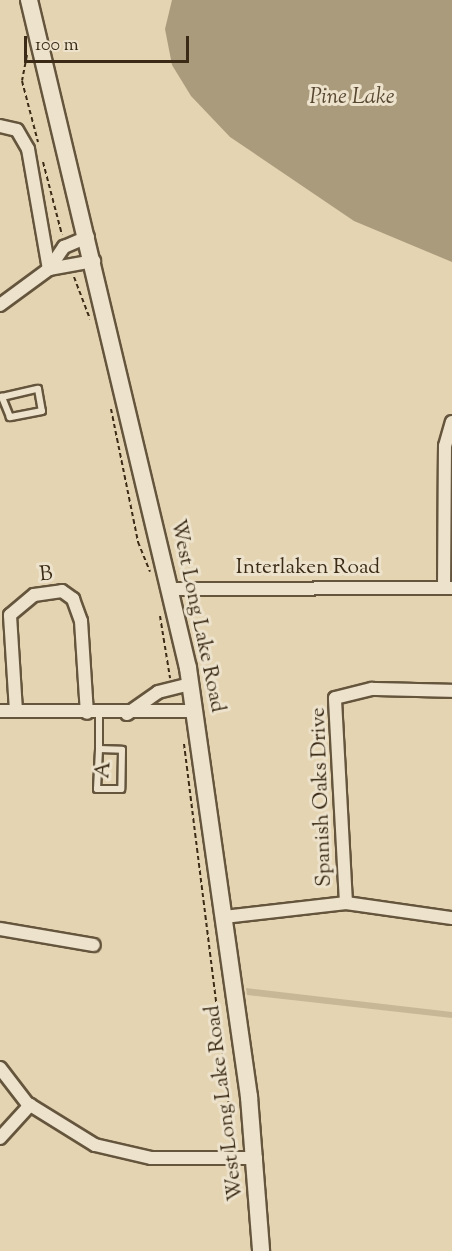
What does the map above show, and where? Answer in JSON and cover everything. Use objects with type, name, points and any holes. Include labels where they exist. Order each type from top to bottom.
[{"type":"main road","name":"West Long Lake Road","points":[[29,0],[172,589],[183,686],[195,711],[256,1158],[261,1251]]},
{"type":"street","points":[[0,126],[17,130],[28,149],[49,269]]},
{"type":"street","points":[[0,304],[49,269],[64,247],[88,237]]},
{"type":"street","points":[[49,269],[71,267],[94,261]]},
{"type":"street","points":[[448,588],[445,446],[452,422]]},
{"type":"street","points":[[448,588],[452,574]]},
{"type":"street","name":"Interlaken Road","points":[[172,589],[448,588]]},
{"type":"street","name":"B","points":[[16,711],[10,615],[34,595],[62,591],[73,599],[81,621],[93,713]]},
{"type":"street","points":[[127,714],[183,686]]},
{"type":"street","name":"Spanish Oaks Drive","points":[[346,903],[334,698],[372,689],[452,691]]},
{"type":"street","points":[[0,711],[127,714],[195,711]]},
{"type":"street","name":"Spanish Oaks Drive","points":[[224,917],[346,903],[452,918]]},
{"type":"street","points":[[0,929],[94,945]]},
{"type":"street","points":[[0,1068],[30,1106],[95,1145],[131,1155],[256,1158]]},
{"type":"street","points":[[0,1138],[30,1106]]},
{"type":"lane","points":[[38,389],[42,411],[10,417],[3,409],[2,397],[38,389]]},
{"type":"lane","name":"A","points":[[93,713],[99,748],[98,789],[121,789],[122,750],[99,748]]},
{"type":"path","points":[[28,47],[22,81],[64,247]]},
{"type":"path","points":[[71,267],[91,325]]},
{"type":"path","points":[[110,403],[138,542],[151,574]]},
{"type":"path","points":[[160,612],[167,671],[183,686]]},
{"type":"path","points":[[183,737],[233,1158],[244,1197]]},
{"type":"shaded area","points":[[246,988],[452,1012],[452,1018],[247,995]]},
{"type":"water","name":"Pine Lake","points":[[172,0],[452,0],[452,262],[354,221],[230,137],[191,96],[172,65],[165,29]]}]
